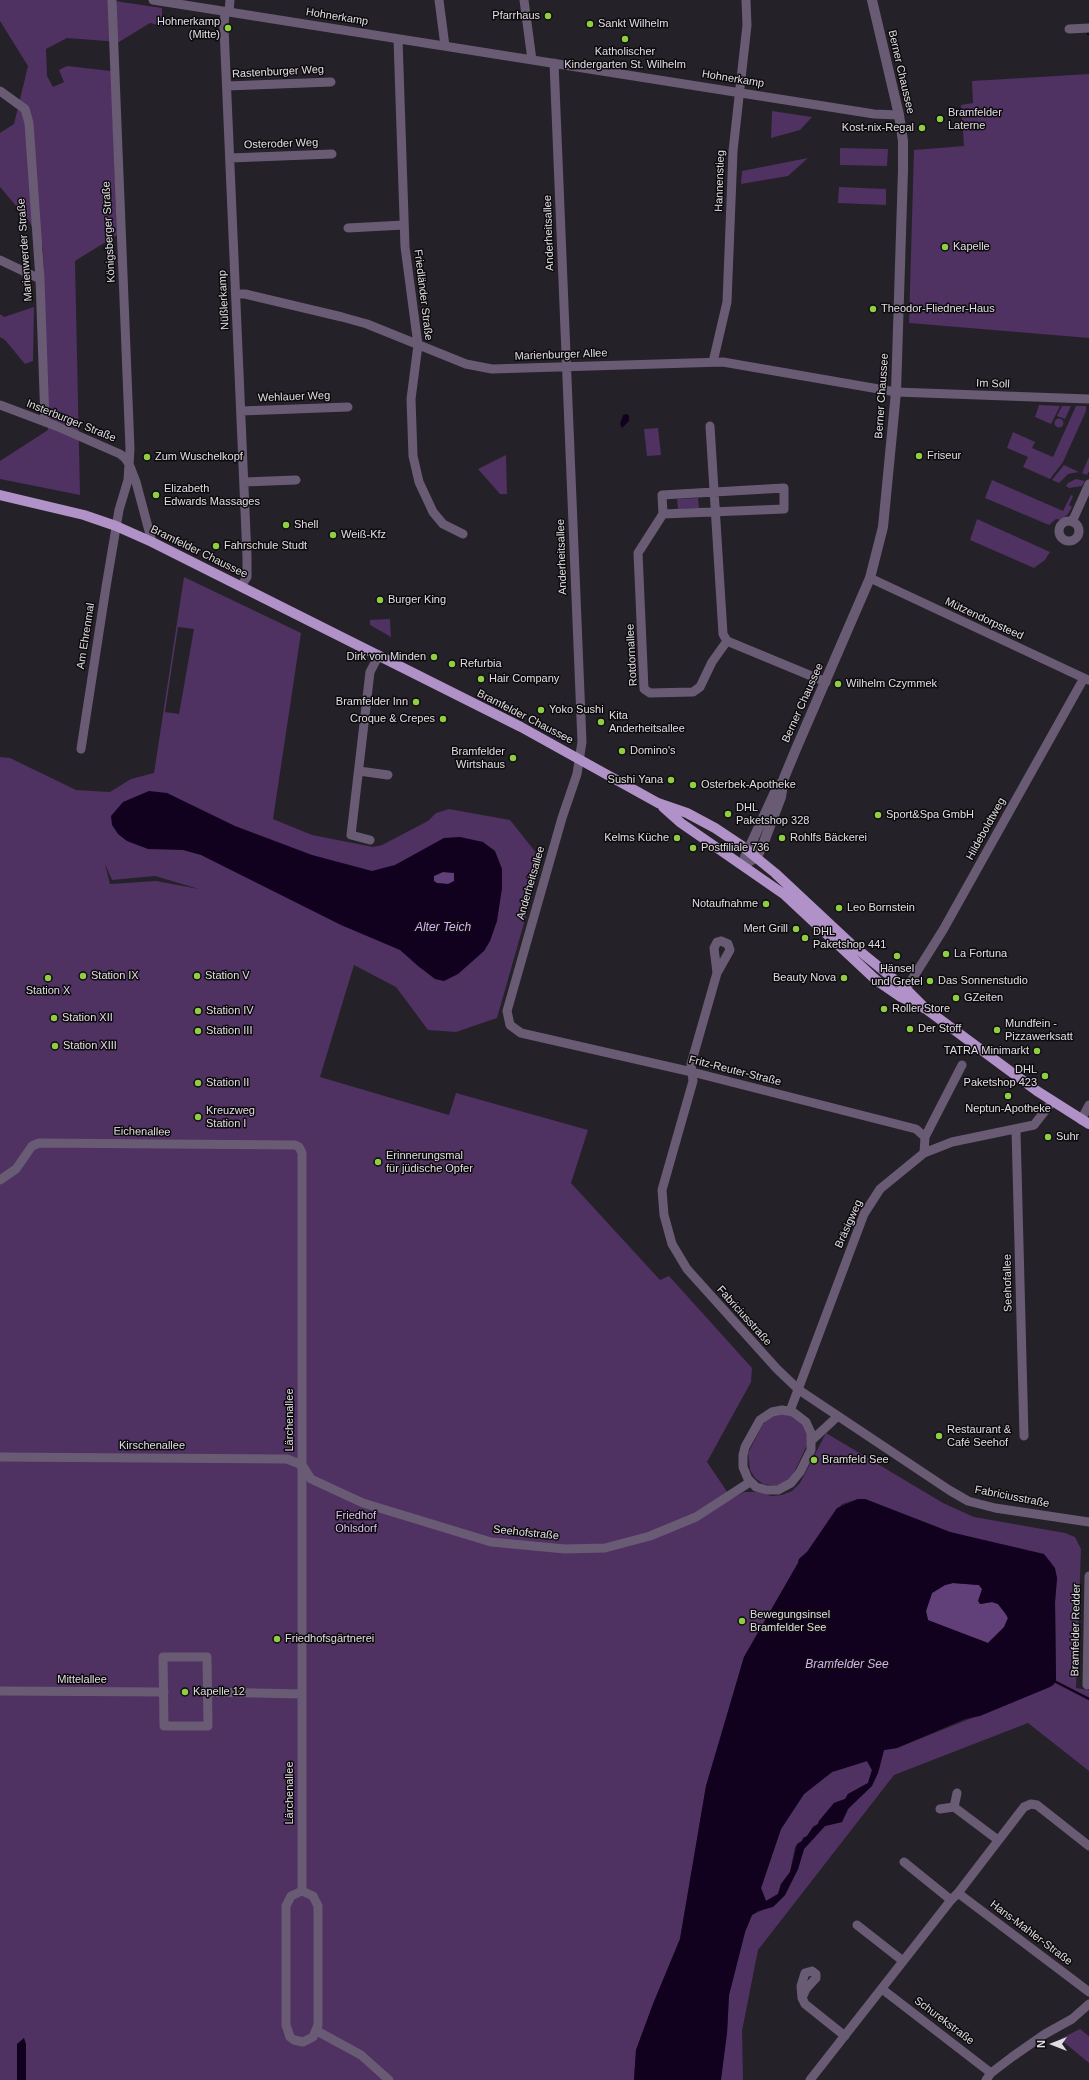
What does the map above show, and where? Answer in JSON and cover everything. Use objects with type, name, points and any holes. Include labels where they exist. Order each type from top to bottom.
[{"type":"main road","name":"Bramfelder Chaussee","points":[[0,495],[77,514],[116,526],[152,542],[521,727],[580,759],[658,804],[681,823],[743,864],[785,895],[876,980],[901,997],[926,1009]]},
{"type":"main road","name":"Bramfelder Chaussee","points":[[658,804],[687,813],[725,834],[747,849],[851,944],[906,989],[926,1009],[1052,1102],[1085,1122]]},
{"type":"street","name":"Königsberger Straße","points":[[112,0],[129,464],[128,480],[116,526]]},
{"type":"street","name":"Hohnerkamp","points":[[153,0],[874,114],[899,115]]},
{"type":"street","name":"Nüßlerkamp","points":[[230,0],[224,28],[248,557],[247,577],[242,586]]},
{"type":"street","points":[[439,0],[445,46]]},
{"type":"street","points":[[524,0],[532,60]]},
{"type":"street","name":"Hannenstieg","points":[[713,362],[727,302],[733,151],[747,25],[746,0]]},
{"type":"street","name":"Berner Chaussee","points":[[743,864],[747,849],[774,794],[784,778],[870,578],[883,528],[896,392],[904,170],[903,141],[899,115],[872,0]]},
{"type":"street","points":[[1069,29],[1089,28]]},
{"type":"street","name":"Friedländer Straße","points":[[398,38],[407,272],[418,345],[411,405],[413,456],[417,474],[426,498],[438,520],[463,534]]},
{"type":"street","name":"Anderheitsallee","points":[[521,1033],[510,1025],[507,1011],[562,818],[577,774],[582,742],[554,63]]},
{"type":"street","name":"Rastenburger Weg","points":[[226,86],[332,82]]},
{"type":"street","name":"Marienwerder Straße","points":[[0,91],[25,109],[29,123],[40,279],[45,422]]},
{"type":"street","name":"Osteroder Weg","points":[[230,158],[332,154]]},
{"type":"street","points":[[348,228],[404,225]]},
{"type":"street","points":[[0,260],[40,279]]},
{"type":"street","name":"Marienburger Allee","points":[[236,294],[245,294],[367,324],[418,345],[480,367],[501,370],[713,362],[751,366],[896,392]]},
{"type":"street","name":"Im Soll","points":[[896,392],[1089,399]]},
{"type":"street","name":"Insterburger Straße","points":[[0,405],[45,422],[120,454],[129,464]]},
{"type":"street","name":"Wehlauer Weg","points":[[241,411],[348,407]]},
{"type":"street","points":[[710,426],[723,634],[727,641],[826,682]]},
{"type":"street","name":"Königsberger Straße","points":[[129,464],[152,542]]},
{"type":"street","points":[[244,482],[296,480]]},
{"type":"street","points":[[1072,522],[1089,484]]},
{"type":"street","name":"Rotdornallee","points":[[662,514],[784,509],[784,488],[662,495],[662,514],[638,553],[644,689],[650,693],[693,692],[700,688],[712,662],[727,641]]},
{"type":"street","name":"Am Ehrenmal","points":[[81,749],[116,526]]},
{"type":"street","name":"Mützendorpsteed","points":[[870,578],[1086,680]]},
{"type":"street","points":[[370,840],[351,835],[370,672],[379,656]]},
{"type":"street","name":"Hildeboldtweg","points":[[906,989],[943,930],[1086,680]]},
{"type":"street","points":[[359,771],[388,775]]},
{"type":"street","name":"Berner Chaussee","points":[[757,857],[781,797],[784,778]]},
{"type":"street","points":[[743,864],[757,857]]},
{"type":"street","name":"Fabriciusstraße","points":[[718,973],[692,1064],[693,1081],[662,1190],[664,1216],[672,1244],[687,1269],[777,1369],[799,1390],[968,1501],[1008,1511],[1089,1522]]},
{"type":"street","name":"Fritz-Reuter-Straße","points":[[521,1033],[692,1072],[916,1129],[925,1137]]},
{"type":"street","points":[[924,1153],[925,1137],[962,1065]]},
{"type":"street","name":"Bräsigweg","points":[[790,1411],[799,1390],[819,1330],[864,1214],[880,1189],[924,1153],[952,1142],[1016,1130],[1034,1125],[1052,1102]]},
{"type":"street","points":[[1085,1122],[1089,1106]]},
{"type":"street","name":"Seehofallee","points":[[1016,1130],[1024,1436]]},
{"type":"street","name":"Eichenallee","points":[[0,1180],[16,1169],[32,1146],[39,1143],[288,1145],[300,1147]]},
{"type":"street","name":"Lärchenallee","points":[[300,1147],[302,1153],[302,1892]]},
{"type":"street","points":[[782,1410],[790,1411],[806,1422],[810,1430],[812,1440],[811,1450],[797,1477],[786,1487],[778,1490],[767,1490],[756,1487],[750,1482],[744,1471],[743,1455],[756,1425],[762,1418],[772,1412],[782,1410]]},
{"type":"street","points":[[812,1440],[838,1416]]},
{"type":"street","name":"Kirschenallee","points":[[0,1457],[287,1459],[302,1465]]},
{"type":"street","name":"Seehofstraße","points":[[302,1465],[311,1479],[363,1503],[490,1542],[565,1549],[605,1548],[650,1536],[696,1517],[750,1482]]},
{"type":"street","name":"Bramfelder Redder","points":[[1087,1685],[1089,1576]]},
{"type":"street","points":[[163,1657],[207,1657],[208,1726],[164,1726],[164,1692],[163,1657]]},
{"type":"street","name":"Mittelallee","points":[[0,1692],[164,1692]]},
{"type":"street","points":[[208,1692],[302,1694]]},
{"type":"street","points":[[954,1807],[957,1793]]},
{"type":"street","points":[[810,2080],[1024,1807],[1031,1804],[1038,1806],[1089,1846]]},
{"type":"street","points":[[940,1808],[954,1807],[998,1840]]},
{"type":"street","points":[[904,1862],[951,1900]]},
{"type":"street","points":[[302,1892],[313,1896],[318,1906],[316,2031],[310,2039],[303,2042],[294,2040],[286,2029],[286,1906],[291,1896],[302,1892]]},
{"type":"street","name":"Hans-Mahler-Straße","points":[[958,1893],[1089,1992]]},
{"type":"street","points":[[857,1924],[903,1961]]},
{"type":"street","name":"Schurekstraße","points":[[882,1989],[989,2076]]},
{"type":"street","points":[[802,1998],[805,2004],[845,2036]]},
{"type":"street","points":[[989,2076],[1038,2039],[1072,2019],[1089,2004]]},
{"type":"street","points":[[316,2031],[361,2055],[389,2080]]},
{"type":"green space","points":[[0,0],[108,0],[162,8],[162,26],[150,23],[119,42],[67,38],[46,49],[47,76],[53,87],[64,82],[59,70],[67,66],[111,71],[117,235],[75,261],[80,495],[0,479],[0,461],[48,430],[43,248],[29,221],[0,187],[0,133],[14,124],[28,66],[0,21]]},
{"type":"green space","points":[[1089,74],[1089,338],[909,323],[914,150],[964,146],[961,105],[973,103],[972,81]]},
{"type":"green space","points":[[772,111],[812,117],[800,130],[771,138]]},
{"type":"green space","points":[[840,148],[888,149],[887,166],[840,165]]},
{"type":"green space","points":[[808,158],[788,176],[741,184],[742,171]]},
{"type":"green space","points":[[839,187],[886,189],[886,205],[838,203]]},
{"type":"green space","points":[[34,307],[33,361],[25,364],[5,340],[0,337],[0,314],[4,317]]},
{"type":"green space","points":[[1039,405],[1060,406],[1051,424],[1035,417]]},
{"type":"green space","points":[[1062,406],[1071,406],[1065,419],[1057,416]]},
{"type":"green space","points":[[1076,406],[1086,406],[1086,411],[1063,462],[1050,479],[1023,467],[1028,457],[1007,448],[1013,432],[1035,442],[1032,448],[1053,457]]},
{"type":"green space","points":[[1059,418],[1064,423],[1059,428],[1054,423]]},
{"type":"green space","points":[[658,428],[661,455],[647,456],[644,429]]},
{"type":"green space","points":[[506,455],[507,494],[500,494],[478,469]]},
{"type":"green space","points":[[1089,457],[1089,471],[1087,475],[1082,473]]},
{"type":"green space","points":[[1064,465],[1079,472],[1068,474],[1059,483],[1052,480]]},
{"type":"green space","points":[[1076,479],[1085,481],[1082,486],[1069,488],[1066,486],[1068,483]]},
{"type":"green space","points":[[992,480],[1063,511],[1071,495],[1073,496],[1069,505],[1072,507],[1068,514],[1061,520],[1056,519],[1049,525],[985,498]]},
{"type":"green space","points":[[698,498],[699,508],[678,509],[677,499]]},
{"type":"green space","points":[[977,519],[1050,552],[1045,560],[1034,568],[970,540]]},
{"type":"green space","name":"Friedhof Ohlsdorf","points":[[184,577],[301,633],[273,819],[312,835],[373,847],[382,845],[428,821],[436,813],[449,809],[510,820],[542,860],[497,1018],[456,1032],[428,1030],[396,987],[354,965],[320,1077],[449,1115],[456,1093],[588,1130],[571,1183],[660,1280],[669,1276],[752,1368],[751,1382],[707,1462],[732,1499],[744,1492],[760,1492],[771,1496],[782,1495],[792,1491],[800,1483],[826,1433],[943,1503],[974,1517],[1065,1533],[1075,1537],[1081,1549],[1076,1688],[1089,1690],[1089,1771],[1028,1723],[894,1775],[758,1950],[742,2031],[743,2080],[721,2080],[721,2075],[727,2033],[729,1995],[745,1932],[752,1915],[776,1904],[785,1895],[798,1869],[804,1849],[825,1826],[842,1822],[848,1809],[878,1773],[884,1750],[897,1748],[1054,1685],[1056,1676],[1055,1602],[1057,1578],[1050,1561],[950,1532],[865,1499],[858,1499],[842,1504],[807,1552],[799,1559],[744,1657],[706,1786],[680,1939],[636,2050],[634,2080],[26,2080],[26,2044],[17,2044],[17,2080],[0,2080],[0,757],[10,758],[76,790],[110,792],[131,779],[154,773]],"holes":[[[178,627],[194,629],[179,714],[165,712]],[[105,864],[112,880],[155,876],[199,889],[156,881],[110,884]]]},
{"type":"green space","points":[[390,619],[391,637],[370,625],[370,620]]},
{"type":"green space","points":[[782,1414],[792,1416],[804,1426],[808,1443],[792,1477],[786,1482],[775,1486],[763,1484],[755,1478],[750,1470],[748,1453],[763,1424],[771,1417]]},
{"type":"green space","points":[[867,1761],[872,1770],[868,1783],[848,1794],[845,1799],[834,1803],[818,1824],[813,1827],[807,1836],[795,1847],[790,1872],[781,1884],[778,1894],[766,1901],[761,1888],[781,1829],[804,1794],[832,1772]]},
{"type":"green space","points":[[1080,2029],[1089,2036],[1089,2063],[1060,2039]]},
{"type":"shaded area","points":[[443,872],[454,873],[454,881],[448,884],[437,883],[434,881],[434,876]]},
{"type":"shaded area","points":[[953,1583],[979,1585],[982,1589],[981,1604],[992,1602],[998,1604],[1008,1618],[1004,1628],[988,1643],[928,1621],[926,1611],[932,1593],[945,1585]]},
{"type":"water","points":[[627,414],[629,416],[629,421],[622,428],[620,424],[623,415]]},
{"type":"water","name":"Alter Teich","points":[[149,791],[167,793],[235,826],[312,855],[372,871],[395,865],[444,838],[460,837],[483,842],[495,851],[502,869],[502,888],[497,921],[490,941],[484,951],[458,974],[444,981],[435,979],[400,950],[341,925],[201,855],[183,850],[148,849],[127,841],[118,834],[112,825],[111,816],[123,802]],"holes":[[[443,872],[454,873],[454,881],[448,884],[437,883],[434,881],[434,876]]]},
{"type":"water","name":"Bramfelder See","points":[[858,1499],[865,1499],[950,1532],[1044,1554],[1055,1568],[1057,1578],[1055,1602],[1056,1682],[1050,1687],[980,1716],[965,1719],[897,1748],[884,1750],[878,1773],[872,1786],[848,1809],[842,1822],[825,1826],[804,1849],[798,1869],[785,1895],[773,1907],[758,1911],[752,1915],[745,1932],[729,1995],[727,2033],[721,2080],[634,2080],[636,2050],[680,1939],[706,1786],[744,1657],[799,1559],[807,1552],[837,1508]],"holes":[[[953,1583],[979,1585],[982,1589],[978,1601],[980,1604],[992,1602],[998,1604],[1008,1618],[1004,1627],[988,1643],[928,1620],[926,1611],[932,1593],[945,1585]],[[867,1761],[872,1770],[868,1783],[848,1794],[845,1799],[834,1803],[818,1824],[813,1827],[807,1836],[797,1844],[790,1872],[781,1884],[778,1894],[766,1901],[761,1888],[781,1829],[804,1794],[832,1772]]]},
{"type":"water","points":[[24,2038],[26,2044],[26,2080],[17,2080],[17,2044]]},
{"type":"waterway","points":[[1056,1682],[1089,1699]]},
{"type":"place","name":"Pfarrhaus","points":[[548,16]]},
{"type":"place","name":"Sankt Wilhelm","points":[[590,24]]},
{"type":"place","name":"Hohnerkamp (Mitte)","points":[[228,28]]},
{"type":"place","name":"Katholischer Kindergarten St. Wilhelm","points":[[625,39]]},
{"type":"place","name":"Bramfelder Laterne","points":[[940,119]]},
{"type":"place","name":"Kost-nix-Regal","points":[[922,128]]},
{"type":"place","name":"Kapelle","points":[[945,247]]},
{"type":"place","name":"Theodor-Fliedner-Haus","points":[[873,309]]},
{"type":"place","name":"Friseur","points":[[919,456]]},
{"type":"place","name":"Zum Wuschelkopf","points":[[147,457]]},
{"type":"place","name":"Elizabeth Edwards Massages","points":[[156,495]]},
{"type":"place","name":"Shell","points":[[286,525]]},
{"type":"place","name":"Weiß-Kfz","points":[[333,535]]},
{"type":"place","name":"Fahrschule Studt","points":[[216,546]]},
{"type":"place","name":"Burger King","points":[[380,600]]},
{"type":"place","name":"Dirk von Minden","points":[[434,657]]},
{"type":"place","name":"Refurbia","points":[[452,664]]},
{"type":"place","name":"Hair Company","points":[[481,679]]},
{"type":"place","name":"Wilhelm Czymmek","points":[[838,684]]},
{"type":"place","name":"Bramfelder Inn","points":[[416,702]]},
{"type":"place","name":"Yoko Sushi","points":[[541,710]]},
{"type":"place","name":"Croque & Crepes","points":[[443,719]]},
{"type":"place","name":"Kita Anderheitsallee","points":[[601,722]]},
{"type":"place","name":"Domino's","points":[[622,751]]},
{"type":"place","name":"Bramfelder Wirtshaus","points":[[513,758]]},
{"type":"place","name":"Sushi Yana","points":[[671,780]]},
{"type":"place","name":"Osterbek-Apotheke","points":[[693,785]]},
{"type":"place","name":"DHL Paketshop 328","points":[[728,814]]},
{"type":"place","name":"Sport&Spa GmbH","points":[[878,815]]},
{"type":"place","name":"Kelms Küche","points":[[677,838]]},
{"type":"place","name":"Rohlfs Bäckerei","points":[[782,838]]},
{"type":"place","name":"Postfiliale 736","points":[[693,848]]},
{"type":"place","name":"Notaufnahme","points":[[766,904]]},
{"type":"place","name":"Leo Bornstein","points":[[839,908]]},
{"type":"place","name":"Mert Grill","points":[[796,929]]},
{"type":"place","name":"DHL Paketshop 441","points":[[805,938]]},
{"type":"place","name":"La Fortuna","points":[[946,954]]},
{"type":"place","name":"Hänsel und Gretel","points":[[897,956]]},
{"type":"place","name":"Station IX","points":[[83,976]]},
{"type":"place","name":"Station V","points":[[197,976]]},
{"type":"place","name":"Station X","points":[[48,978]]},
{"type":"place","name":"Beauty Nova","points":[[844,978]]},
{"type":"place","name":"Das Sonnenstudio","points":[[930,981]]},
{"type":"place","name":"GZeiten","points":[[956,998]]},
{"type":"place","name":"Roller Store","points":[[884,1009]]},
{"type":"place","name":"Station IV","points":[[198,1011]]},
{"type":"place","name":"Station XII","points":[[54,1018]]},
{"type":"place","name":"Der Stoff","points":[[910,1029]]},
{"type":"place","name":"Mundfein - Pizzawerksatt","points":[[997,1030]]},
{"type":"place","name":"Station III","points":[[198,1031]]},
{"type":"place","name":"Station XIII","points":[[55,1046]]},
{"type":"place","name":"TATRA Minimarkt","points":[[1037,1051]]},
{"type":"place","name":"DHL Paketshop 423","points":[[1045,1076]]},
{"type":"place","name":"Station II","points":[[198,1083]]},
{"type":"place","name":"Neptun-Apotheke","points":[[1008,1096]]},
{"type":"place","name":"Kreuzweg Station I","points":[[198,1117]]},
{"type":"place","name":"Suhr","points":[[1048,1137]]},
{"type":"place","name":"Erinnerungsmal für jüdische Opfer","points":[[378,1162]]},
{"type":"place","name":"Restaurant & Café Seehof","points":[[939,1436]]},
{"type":"place","name":"Bramfeld See","points":[[814,1460]]},
{"type":"place","name":"Bewegungsinsel Bramfelder See","points":[[742,1621]]},
{"type":"place","name":"Friedhofsgärtnerei","points":[[277,1639]]},
{"type":"place","name":"Kapelle 12","points":[[185,1692]]}]
